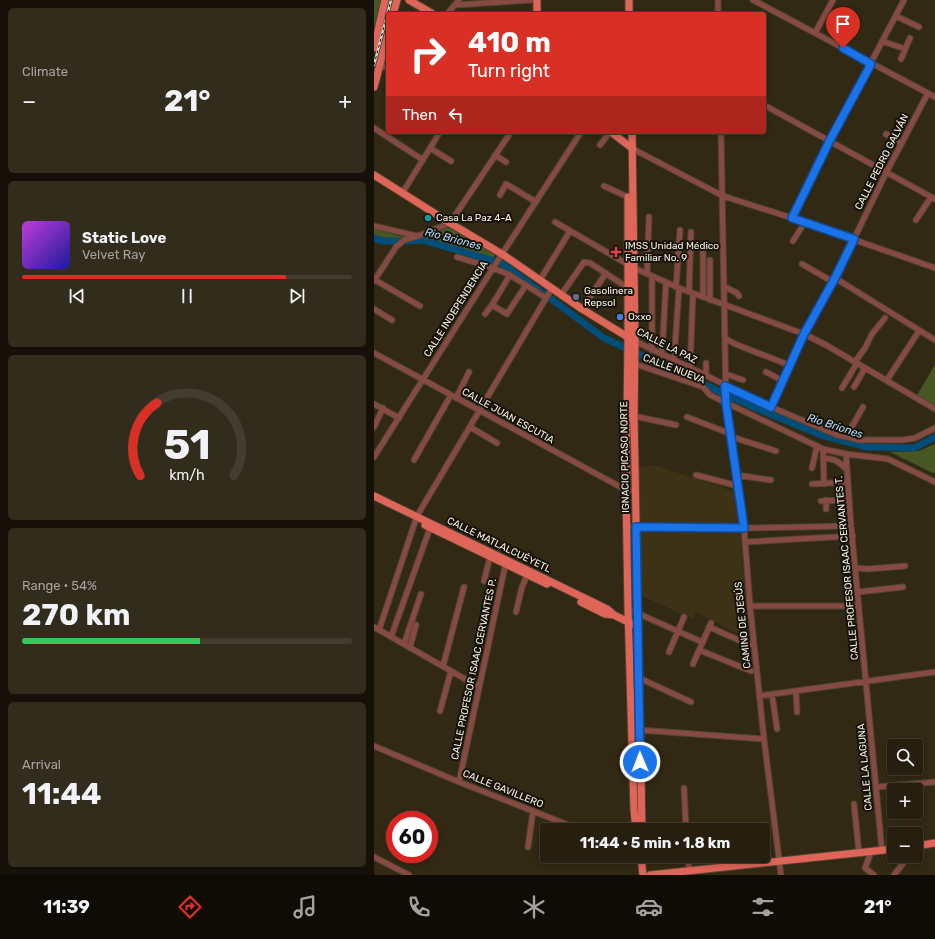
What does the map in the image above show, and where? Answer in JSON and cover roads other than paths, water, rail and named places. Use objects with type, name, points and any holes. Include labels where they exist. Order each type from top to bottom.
[{"type":"main road","points":[[374,48],[385,0]]},
{"type":"main road","points":[[394,12],[397,0]]},
{"type":"main road","points":[[409,0],[430,12]]},
{"type":"main road","points":[[537,0],[537,12]]},
{"type":"main road","points":[[629,0],[629,12]]},
{"type":"main road","points":[[374,88],[376,72],[386,40]]},
{"type":"main road","points":[[613,134],[631,147]]},
{"type":"main road","name":"IGNACIO PICASO NORTE","points":[[632,134],[628,197],[631,267],[628,288],[632,343]]},
{"type":"main road","name":"IGNACIO PICASO NORTE","points":[[631,147],[632,359],[642,823]]},
{"type":"main road","name":"CALLE LA PAZ","points":[[374,174],[450,223],[502,254],[632,343]]},
{"type":"main road","name":"IGNACIO PICASO NORTE","points":[[632,359],[626,490],[628,622],[633,802],[635,823]]},
{"type":"main road","name":"CALLE MATLALCUÉYETL","points":[[374,496],[506,562],[607,609],[614,615],[638,626]]},
{"type":"main road","name":"CALLE MATLALCUÉYETL","points":[[374,501],[416,518],[430,528],[490,557],[506,562],[527,576],[605,614],[614,615]]},
{"type":"main road","points":[[923,844],[935,839]]},
{"type":"main road","points":[[923,845],[935,843]]},
{"type":"main road","points":[[650,875],[887,850]]},
{"type":"main road","points":[[642,863],[643,875]]},
{"type":"street","points":[[449,12],[457,2],[532,0]]},
{"type":"street","points":[[718,0],[718,12]]},
{"type":"street","points":[[753,0],[935,97]]},
{"type":"street","points":[[815,33],[834,0]]},
{"type":"street","points":[[792,218],[830,140],[904,0]]},
{"type":"street","points":[[896,16],[919,27]]},
{"type":"street","points":[[901,59],[910,38]]},
{"type":"street","points":[[882,41],[905,49]]},
{"type":"street","points":[[376,72],[386,65]]},
{"type":"street","name":"CALLE PEDRO GALVÁN","points":[[771,407],[804,334],[834,280],[901,143],[928,93]]},
{"type":"street","points":[[766,106],[933,198],[916,220]]},
{"type":"street","points":[[374,128],[423,160]]},
{"type":"street","points":[[389,138],[392,134]]},
{"type":"street","points":[[403,192],[439,134]]},
{"type":"street","points":[[420,306],[374,281],[396,247],[404,240],[450,223],[510,134]]},
{"type":"street","name":"CALLE INDEPENDENCIA","points":[[374,457],[580,134]]},
{"type":"street","points":[[600,145],[608,134]]},
{"type":"street","name":"CAMINO DE JESÚS","points":[[721,134],[726,403],[744,528],[759,696],[781,875]]},
{"type":"street","points":[[886,134],[901,143]]},
{"type":"street","points":[[631,147],[723,196],[805,222],[935,268]]},
{"type":"street","points":[[430,148],[451,161]]},
{"type":"street","points":[[495,155],[506,162]]},
{"type":"street","points":[[500,195],[506,184],[536,202]]},
{"type":"street","points":[[604,186],[628,197]]},
{"type":"street","points":[[649,217],[649,275],[652,350]]},
{"type":"street","points":[[556,222],[631,267],[710,300],[804,334],[826,345],[935,409]]},
{"type":"street","points":[[793,241],[805,222]]},
{"type":"street","points":[[374,226],[418,236]]},
{"type":"street","points":[[674,361],[680,230]]},
{"type":"street","points":[[540,280],[570,231]]},
{"type":"street","points":[[690,369],[691,232]]},
{"type":"street","points":[[703,246],[703,297]]},
{"type":"street","points":[[457,257],[510,275],[546,298]]},
{"type":"street","points":[[710,260],[710,300]]},
{"type":"street","points":[[561,295],[584,262],[606,273],[628,288]]},
{"type":"street","points":[[802,264],[834,280],[935,340]]},
{"type":"street","points":[[582,309],[606,273]]},
{"type":"street","points":[[485,314],[510,275]]},
{"type":"street","points":[[662,355],[666,282]]},
{"type":"street","points":[[492,305],[507,314],[526,285]]},
{"type":"street","points":[[725,287],[737,293],[739,296]]},
{"type":"street","points":[[479,687],[376,628],[416,518],[552,288]]},
{"type":"street","points":[[374,309],[392,320]]},
{"type":"street","points":[[842,388],[872,334],[885,318]]},
{"type":"street","points":[[887,380],[919,330]]},
{"type":"street","points":[[726,339],[734,344],[789,365]]},
{"type":"street","name":"CALLE LA PAZ","points":[[632,343],[652,350],[725,386],[837,436],[860,440],[903,440],[915,438],[935,428]]},
{"type":"street","name":"CALLE JUAN ESCUTIA","points":[[374,353],[626,490],[635,490]]},
{"type":"street","name":"CALLE NUEVA","points":[[632,359],[703,387],[710,395],[823,449],[846,454],[888,459],[935,482]]},
{"type":"street","points":[[706,363],[706,376]]},
{"type":"street","points":[[854,387],[865,368]]},
{"type":"street","points":[[414,460],[469,372]]},
{"type":"street","points":[[766,372],[783,381]]},
{"type":"street","points":[[726,374],[743,380]]},
{"type":"street","points":[[374,404],[399,418]]},
{"type":"street","points":[[846,437],[863,407]]},
{"type":"street","points":[[374,427],[383,408]]},
{"type":"street","points":[[634,416],[676,424]]},
{"type":"street","points":[[687,417],[776,451]]},
{"type":"street","points":[[470,427],[496,443]]},
{"type":"street","points":[[812,468],[817,446]]},
{"type":"street","points":[[823,449],[824,484]]},
{"type":"street","name":"CALLE PROFESOR ISAAC CERVANTES T.","points":[[846,454],[851,526],[866,681]]},
{"type":"street","points":[[823,458],[836,460],[847,468]]},
{"type":"street","points":[[696,475],[738,486]]},
{"type":"street","points":[[736,475],[771,480]]},
{"type":"street","points":[[812,484],[848,482]]},
{"type":"street","points":[[826,508],[824,501],[849,500]]},
{"type":"street","points":[[627,527],[744,528],[851,526]]},
{"type":"street","points":[[391,637],[430,528]]},
{"type":"street","points":[[745,542],[852,536]]},
{"type":"street","points":[[484,581],[490,557]]},
{"type":"street","name":"CALLE PROFESOR ISAAC CERVANTES P.","points":[[459,782],[506,562]]},
{"type":"street","points":[[856,568],[868,569],[904,566]]},
{"type":"street","points":[[516,612],[522,586],[527,576]]},
{"type":"street","points":[[443,666],[464,587]]},
{"type":"street","points":[[858,592],[903,587]]},
{"type":"street","points":[[404,644],[421,594]]},
{"type":"street","points":[[750,606],[859,606]]},
{"type":"street","points":[[628,609],[702,642]]},
{"type":"street","points":[[669,652],[684,617]]},
{"type":"street","points":[[410,647],[416,625]]},
{"type":"street","points":[[693,664],[710,625],[750,645]]},
{"type":"street","points":[[699,650],[751,671]]},
{"type":"street","points":[[440,711],[451,671]]},
{"type":"street","points":[[759,696],[935,672]]},
{"type":"street","points":[[639,678],[691,702]]},
{"type":"street","name":"CALLE LA LAGUNA","points":[[866,681],[882,851]]},
{"type":"street","points":[[796,691],[797,712]]},
{"type":"street","points":[[772,694],[776,729]]},
{"type":"street","points":[[639,730],[764,739]]},
{"type":"street","name":"CALLE GAVILLERO","points":[[374,746],[459,782],[563,823]]},
{"type":"street","points":[[876,787],[935,782]]},
{"type":"street","points":[[684,788],[686,823]]},
{"type":"street","points":[[854,804],[859,853]]},
{"type":"street","points":[[528,847],[533,811]]},
{"type":"street","points":[[871,852],[865,868],[874,875]]},
{"type":"street","points":[[374,857],[409,875]]},
{"type":"street","points":[[688,863],[689,870]]},
{"type":"street","points":[[894,875],[903,863]]},
{"type":"waterway","name":"Rio Briones","points":[[374,238],[382,241],[397,241]]},
{"type":"waterway","name":"Rio Briones","points":[[407,241],[422,240],[494,261]]},
{"type":"waterway","name":"Rio Briones","points":[[501,263],[544,294]]},
{"type":"waterway","name":"Rio Briones","points":[[551,299],[604,338],[723,393]]},
{"type":"waterway","name":"Rio Briones","points":[[731,397],[821,435],[867,447],[914,448],[935,437]]},
{"type":"railway","points":[[388,12],[391,0]]},
{"type":"railway","points":[[374,65],[386,19]]},
{"type":"place","name":"Casa La Paz 4-A","points":[[428,218]]},
{"type":"place","name":"IMSS Unidad Médico Familiar No. 9","points":[[616,252]]},
{"type":"place","name":"Gasolinera Repsol","points":[[576,297]]},
{"type":"place","name":"Oxxo","points":[[620,317]]}]
